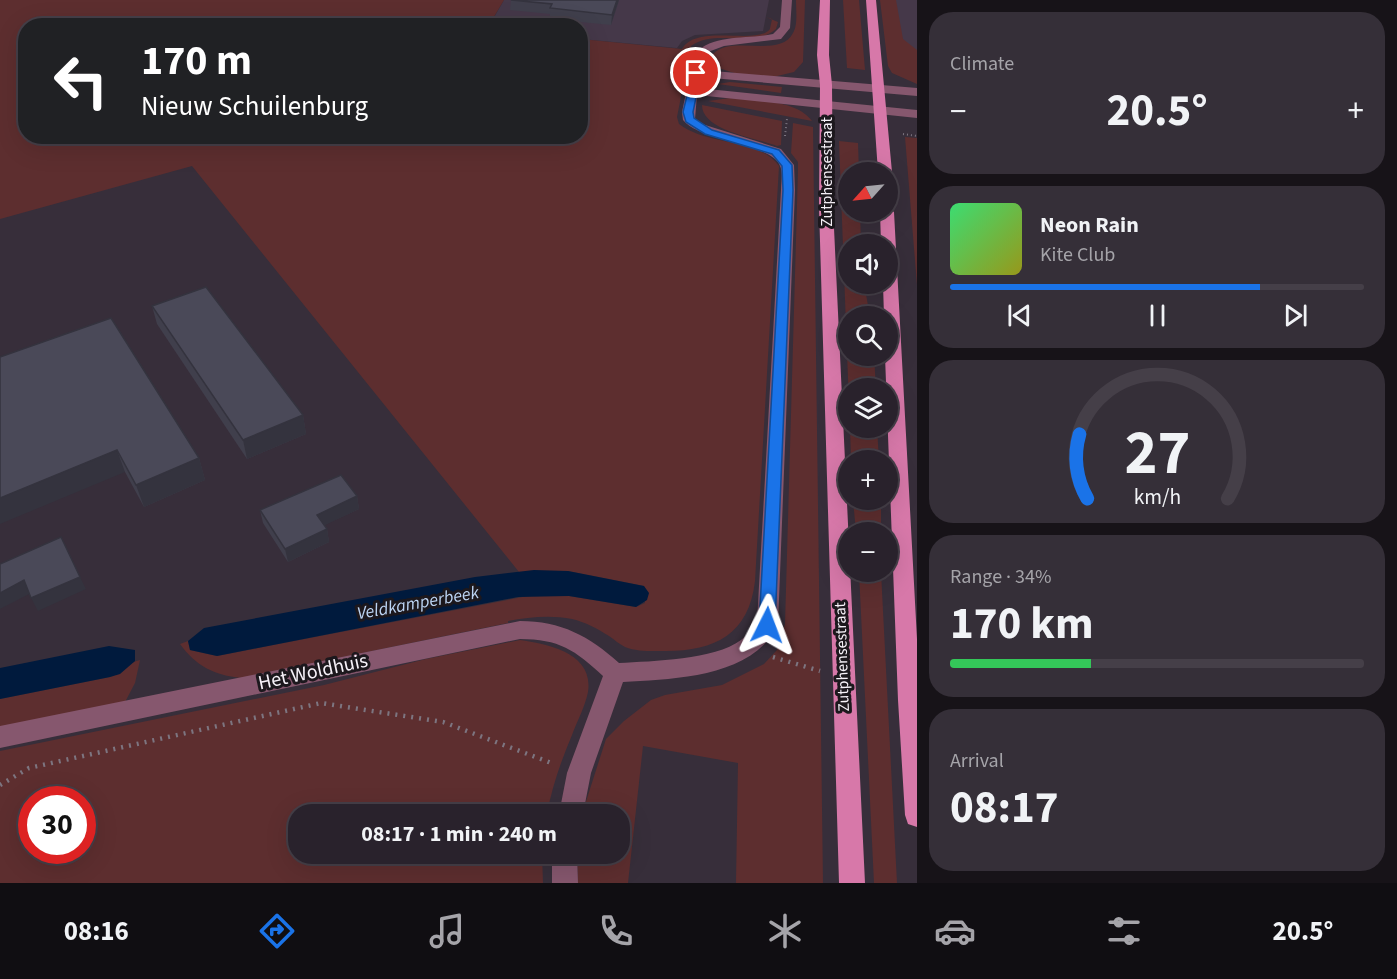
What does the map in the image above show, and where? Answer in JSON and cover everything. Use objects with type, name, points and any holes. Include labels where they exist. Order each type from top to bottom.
[{"type":"main road","name":"Zutphensestraat","points":[[825,0],[823,55],[826,85],[826,207],[852,883]]},
{"type":"main road","points":[[871,0],[884,162]]},
{"type":"main road","points":[[887,222],[908,688],[917,815]]},
{"type":"street","points":[[573,804],[579,774],[615,673],[650,671],[719,659],[747,649],[767,625],[788,190],[787,165],[776,152],[698,127],[689,120],[688,112],[698,56],[708,47],[722,43],[768,40],[783,33],[787,0]]},
{"type":"street","points":[[696,73],[917,92]]},
{"type":"street","points":[[693,91],[917,114]]},
{"type":"street","name":"Het Woldhuis","points":[[0,737],[520,630],[553,632],[568,636],[584,645],[615,673]]},
{"type":"street","points":[[565,864],[566,883]]},
{"type":"path","points":[[0,784],[28,768],[321,703],[443,722],[579,774]]},
{"type":"shaded area","points":[[0,0],[504,0],[493,18],[18,18],[18,144],[588,144],[588,40],[682,49],[690,41],[700,37],[763,34],[770,29],[772,19],[778,22],[776,29],[767,35],[756,38],[711,39],[691,46],[677,117],[679,124],[691,131],[759,151],[779,166],[755,581],[745,614],[727,636],[700,648],[684,650],[635,650],[625,647],[587,624],[556,617],[508,621],[508,623],[241,678],[222,675],[206,668],[192,658],[180,644],[188,641],[190,650],[217,656],[533,595],[569,596],[636,607],[645,603],[644,586],[568,571],[519,572],[192,166],[0,219]]},
{"type":"shaded area","points":[[504,0],[769,0],[763,31],[695,35],[682,41],[677,48],[588,40],[588,18],[494,18]]},
{"type":"shaded area","points":[[796,0],[805,0],[803,62],[794,72],[773,77],[744,76],[712,66],[713,54],[721,48],[743,45],[767,46],[787,41],[796,26]]},
{"type":"shaded area","points":[[843,0],[859,0],[865,70],[847,68]]},
{"type":"shaded area","points":[[880,0],[896,0],[903,39],[917,50],[917,84],[892,73],[888,66]]},
{"type":"shaded area","points":[[885,0],[917,0],[917,82]]},
{"type":"shaded area","points":[[730,82],[782,87],[781,93],[718,84]]},
{"type":"shaded area","points":[[730,98],[786,105],[805,114],[812,121],[708,101]]},
{"type":"shaded area","points":[[702,105],[782,121],[781,145],[777,146],[720,127],[704,114]]},
{"type":"shaded area","points":[[793,123],[813,127],[823,883],[736,883],[738,763],[643,746],[628,883],[578,883],[577,864],[630,864],[630,804],[585,804],[606,739],[624,721],[651,700],[665,695],[722,685],[764,664],[777,650],[785,624],[798,170],[798,162],[791,153]]},
{"type":"shaded area","points":[[905,137],[917,138],[917,285]]},
{"type":"shaded area","points":[[839,141],[858,143],[859,162],[840,162]]},
{"type":"shaded area","points":[[842,222],[860,222],[861,234],[843,234]]},
{"type":"shaded area","points":[[845,294],[866,294],[868,306],[845,306]]},
{"type":"shaded area","points":[[848,366],[875,366],[875,378],[848,378]]},
{"type":"shaded area","points":[[850,438],[878,438],[878,450],[851,450]]},
{"type":"shaded area","points":[[854,510],[881,510],[881,522],[855,522]]},
{"type":"shaded area","points":[[859,582],[882,582],[897,883],[874,883]]},
{"type":"shaded area","points":[[520,640],[555,648],[577,659],[588,679],[587,698],[561,764],[549,804],[288,804],[288,864],[542,864],[543,883],[0,883],[0,751],[324,685],[426,659]]},
{"type":"shaded area","points":[[140,660],[135,683],[125,702],[0,728],[0,699],[110,677]]},
{"type":"water","name":"Veldkamperbeek","points":[[534,570],[568,571],[644,586],[649,593],[647,600],[636,607],[569,596],[518,597],[217,656],[190,650],[188,641],[204,628],[475,577]]},
{"type":"water","points":[[109,646],[135,650],[135,661],[120,674],[110,677],[0,699],[0,668]]},
{"type":"building","points":[[511,0],[617,0],[612,15],[550,8],[552,4]]},
{"type":"building","points":[[206,287],[303,415],[243,440],[152,306]]},
{"type":"building","points":[[111,318],[199,458],[136,485],[117,450],[0,498],[0,357]]},
{"type":"building","points":[[341,475],[357,496],[317,515],[327,529],[285,549],[260,510]]},
{"type":"building","points":[[61,537],[80,577],[31,598],[24,580],[0,593],[0,564]]},
{"type":"route","points":[[696,73],[688,112],[689,120],[709,132],[776,152],[787,165],[788,190],[767,625]]}]
